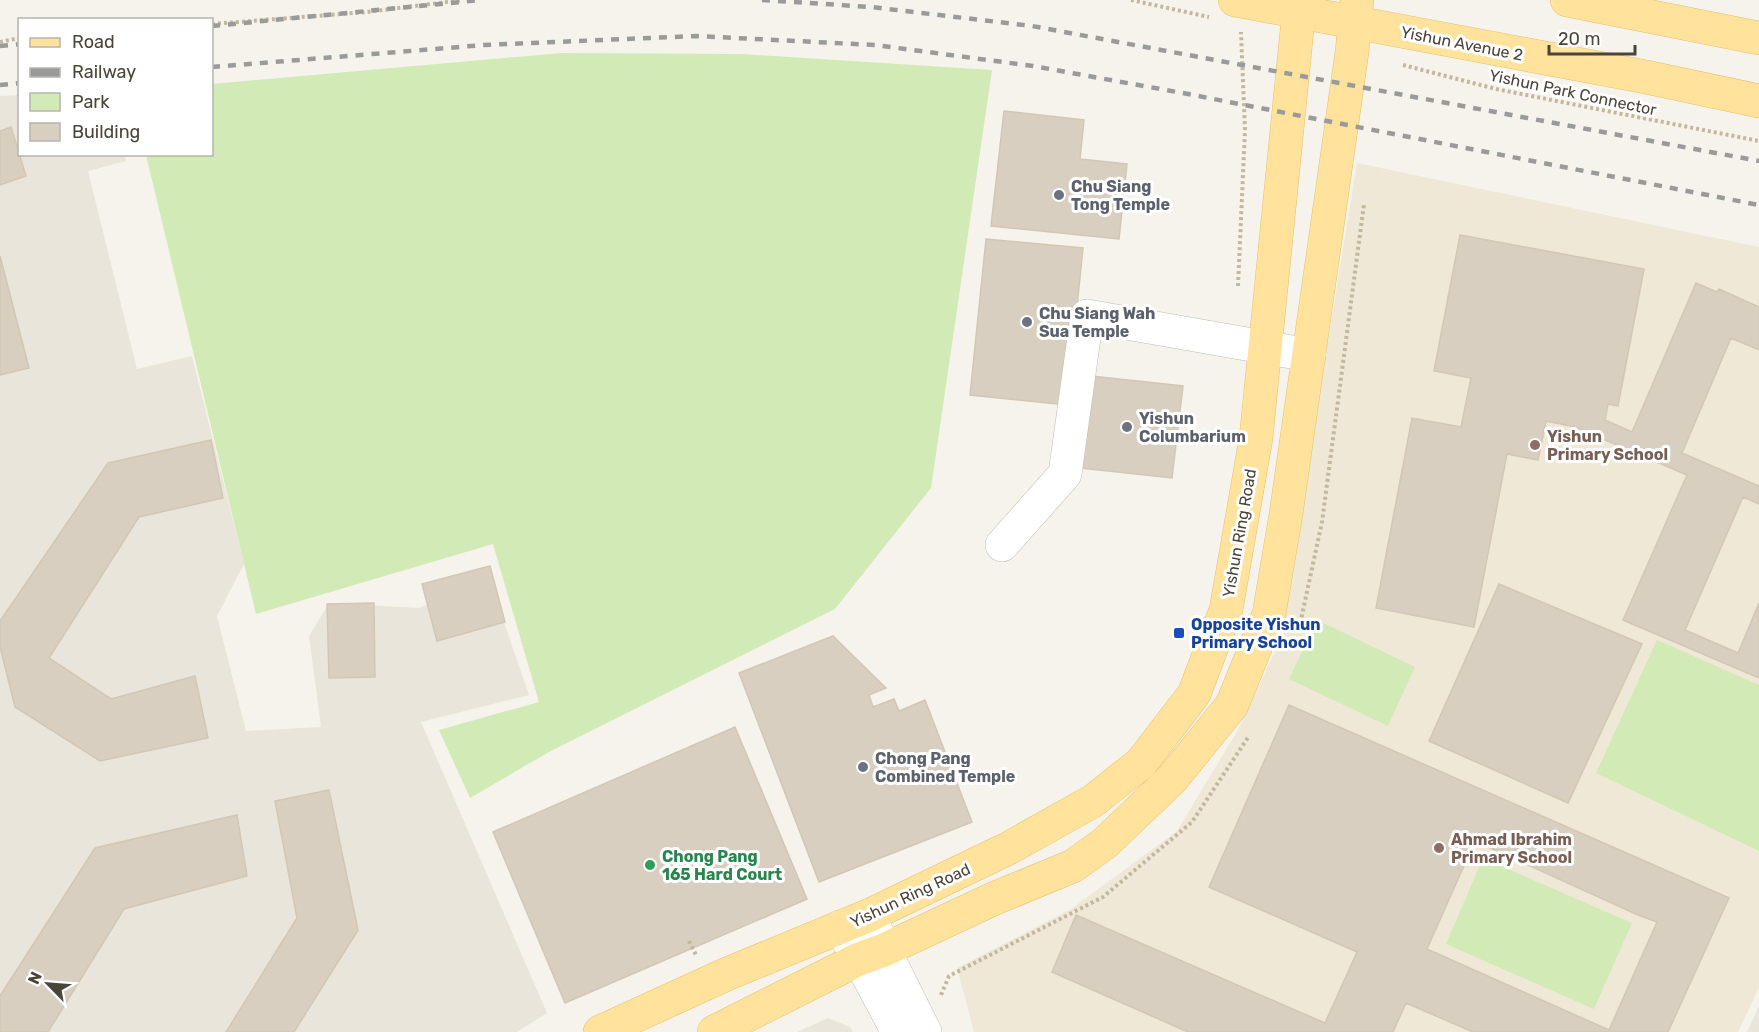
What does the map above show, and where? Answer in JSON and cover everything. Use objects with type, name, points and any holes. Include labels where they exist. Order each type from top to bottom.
[{"type":"main road","points":[[1568,0],[1759,38]]},
{"type":"main road","name":"Yishun Avenue 2","points":[[1232,15],[1300,6],[1356,11],[1759,101]]},
{"type":"main road","name":"Yishun Ring Road","points":[[600,1032],[727,974],[870,915],[1009,848],[1093,801],[1141,763],[1194,694],[1226,610],[1256,438],[1300,6]]},
{"type":"main road","points":[[714,1032],[993,899],[1073,866],[1105,843],[1172,779],[1232,705],[1269,614],[1309,355],[1356,11]]},
{"type":"street","points":[[1002,545],[1065,474],[1087,316],[1309,355]]},
{"type":"street","points":[[870,915],[872,955],[898,1032]]},
{"type":"street","points":[[840,927],[872,955],[925,1032]]},
{"type":"path","points":[[213,24],[367,12],[463,0]]},
{"type":"path","points":[[1131,0],[1232,15],[1245,130],[1237,295]]},
{"type":"path","points":[[0,42],[18,38]]},
{"type":"path","name":"Yishun Park Connector","points":[[1394,63],[1496,89],[1759,141]]},
{"type":"shaded area","points":[[18,95],[18,156],[124,156],[126,161],[88,171],[137,369],[192,356],[244,564],[217,616],[246,731],[321,727],[309,636],[329,603],[419,608],[489,579],[529,695],[421,722],[547,1013],[517,1032],[0,1032],[0,96]]},
{"type":"shaded area","points":[[1357,163],[1759,247],[1759,988],[1738,1032],[974,1032],[957,968],[1071,909],[1177,831],[1238,730],[1279,643]]},
{"type":"shaded area","points":[[1759,1006],[1759,1032],[1747,1032]]},
{"type":"shaded area","points":[[828,1018],[850,1027],[853,1032],[797,1032]]},
{"type":"green space","points":[[562,53],[742,54],[992,70],[931,488],[835,609],[549,752],[470,798],[439,730],[539,702],[493,544],[256,614],[146,156],[213,156],[213,84]]},
{"type":"green space","points":[[1317,620],[1415,667],[1388,726],[1289,679]]},
{"type":"green space","points":[[1657,640],[1759,685],[1759,851],[1596,773]]},
{"type":"green space","points":[[1483,858],[1632,923],[1594,1009],[1446,944]]},
{"type":"building","name":"Chu Siang Tong Temple","points":[[1004,111],[1084,120],[1080,159],[1127,164],[1119,239],[991,226]]},
{"type":"building","points":[[11,127],[26,176],[0,185],[0,131]]},
{"type":"building","points":[[1460,235],[1644,269],[1618,406],[1608,404],[1605,420],[1632,432],[1696,283],[1717,292],[1719,289],[1759,307],[1759,350],[1731,338],[1682,453],[1759,486],[1759,504],[1743,497],[1685,630],[1738,653],[1759,603],[1759,678],[1623,620],[1687,475],[1575,427],[1546,421],[1538,460],[1507,454],[1474,627],[1376,608],[1412,418],[1461,427],[1471,378],[1434,371]]},
{"type":"building","name":"Chu Siang Wah Sua Temple","points":[[986,239],[1083,248],[1067,405],[970,395]]},
{"type":"building","points":[[0,256],[29,368],[0,375]]},
{"type":"building","name":"Yishun Columbarium","points":[[1082,375],[1183,386],[1172,478],[1072,467]]},
{"type":"building","points":[[211,440],[223,498],[139,517],[49,658],[111,699],[195,676],[208,738],[100,761],[15,707],[0,647],[0,621],[108,463]]},
{"type":"building","points":[[490,566],[505,622],[437,641],[422,584]]},
{"type":"building","points":[[1499,584],[1642,644],[1568,803],[1429,741]]},
{"type":"building","points":[[374,603],[375,677],[329,678],[327,604]]},
{"type":"building","name":"Chong Pang Combined Temple","points":[[833,636],[886,688],[869,695],[873,707],[894,699],[899,711],[925,700],[972,822],[819,882],[739,673]]},
{"type":"building","points":[[1289,705],[1729,898],[1668,1032],[1473,1032],[1406,1003],[1393,1032],[1188,1032],[1052,972],[1076,915],[1325,1023],[1357,952],[1209,887]],"holes":[[[1475,841],[1657,922],[1609,1030],[1427,949]]]},
{"type":"building","name":"Chong Pang 165 Hard Court","points":[[735,727],[807,899],[565,1003],[493,832]]},
{"type":"building","points":[[329,790],[358,930],[294,1032],[226,1032],[297,918],[275,801]]},
{"type":"building","points":[[237,815],[247,876],[124,909],[48,1032],[0,1032],[0,996],[95,848]]},
{"type":"railway","points":[[213,26],[481,0]]},
{"type":"railway","points":[[762,0],[871,7],[1032,26],[1759,161]]},
{"type":"railway","points":[[213,67],[484,45],[696,36],[875,45],[1033,66],[1188,94],[1759,205]]},
{"type":"railway","points":[[0,46],[18,44]]},
{"type":"railway","points":[[0,85],[18,83]]},
{"type":"place","name":"Chu Siang Tong Temple","points":[[1059,195]]},
{"type":"place","name":"Chu Siang Wah Sua Temple","points":[[1027,322]]},
{"type":"place","name":"Yishun Columbarium","points":[[1127,427]]},
{"type":"place","name":"Yishun Primary School","points":[[1535,445]]},
{"type":"place","name":"Opposite Yishun Primary School","points":[[1179,633]]},
{"type":"place","name":"Chong Pang Combined Temple","points":[[863,767]]},
{"type":"place","name":"Ahmad Ibrahim Primary School","points":[[1439,848]]},
{"type":"place","name":"Chong Pang 165 Hard Court","points":[[650,865]]}]
